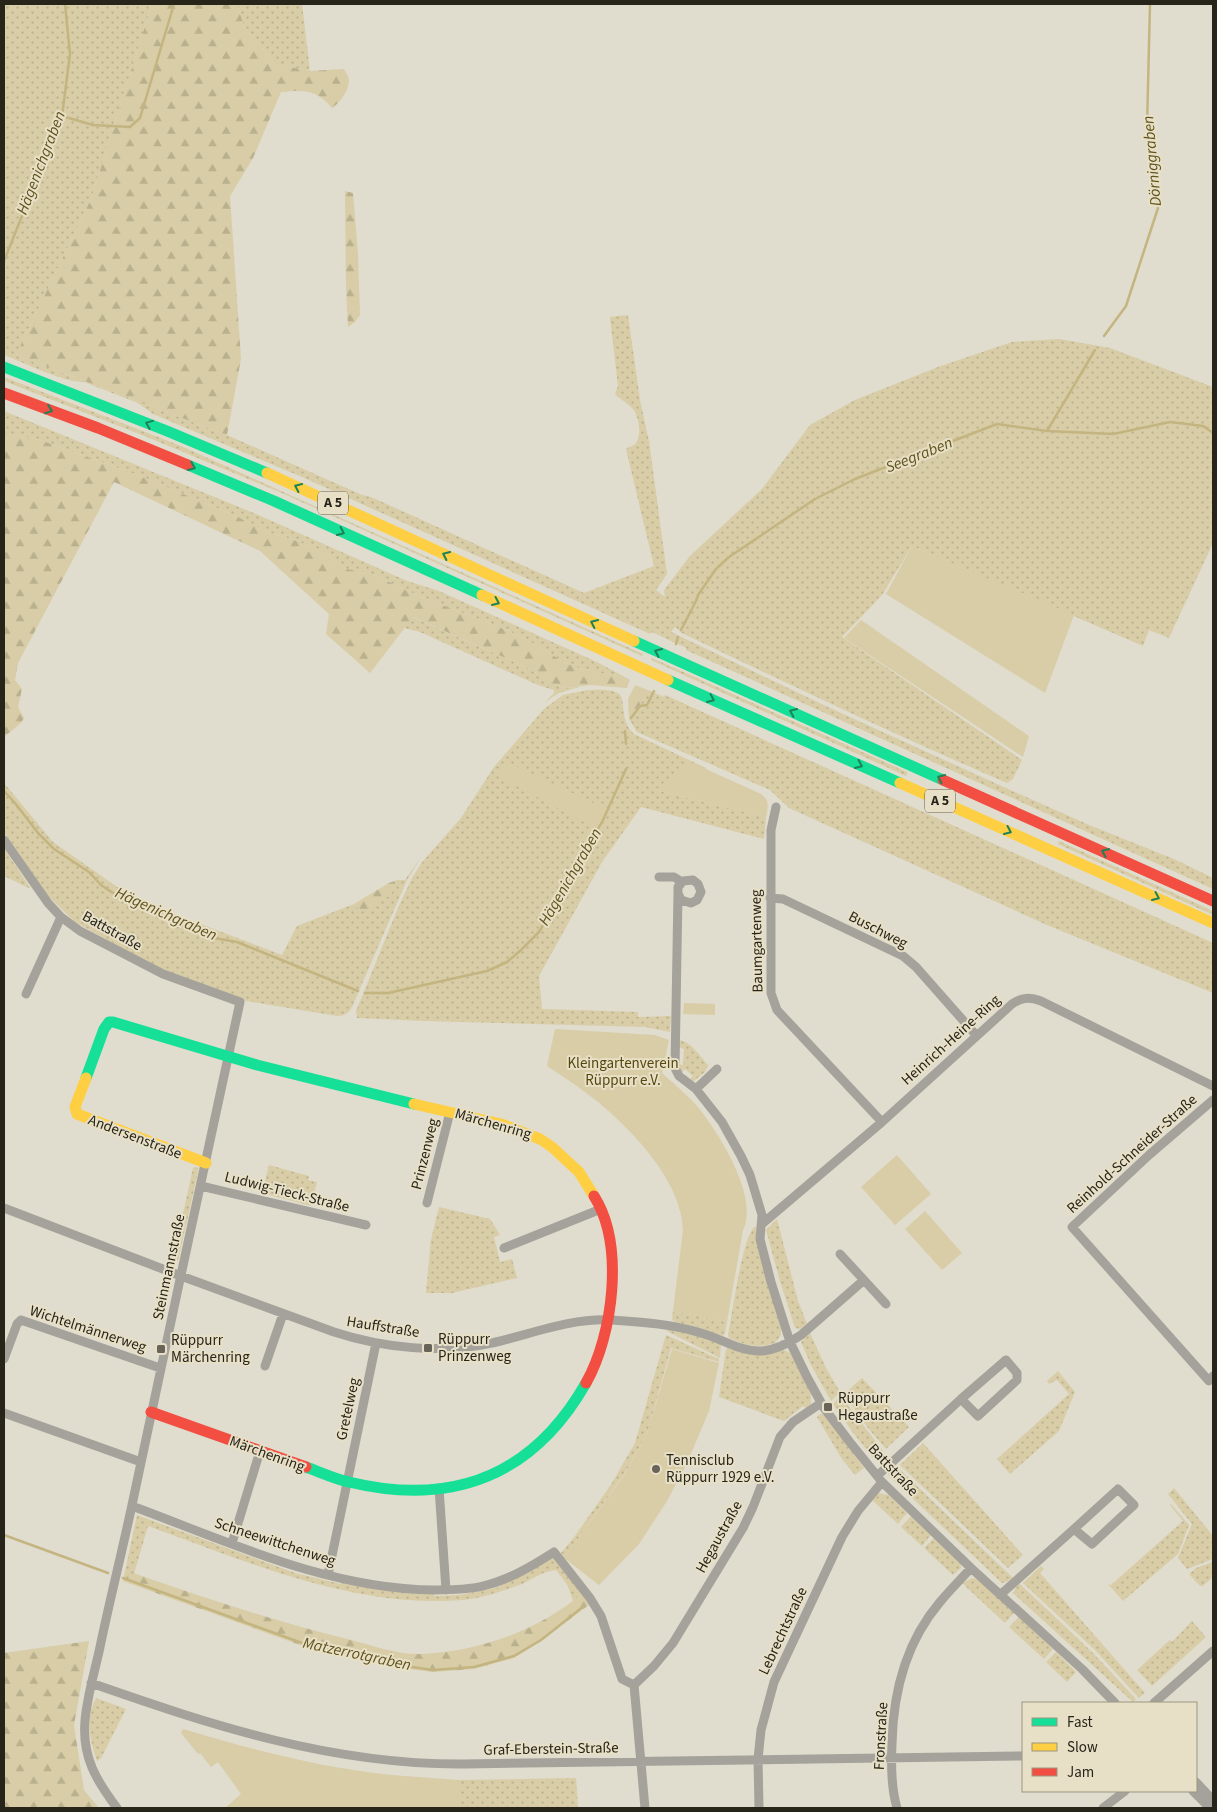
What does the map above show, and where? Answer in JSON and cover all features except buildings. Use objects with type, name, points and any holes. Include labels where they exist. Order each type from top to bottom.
[{"type":"main road","name":"A 5","points":[[4,367],[167,431],[284,480],[638,643],[1213,901]]},
{"type":"main road","name":"A 5","points":[[4,392],[98,428],[265,498],[1213,923]]},
{"type":"main road","name":"Andersenstraße","points":[[206,1163],[82,1117],[77,1114],[75,1107],[104,1029],[109,1022],[228,1058]]},
{"type":"main road","name":"Märchenring","points":[[151,1412],[348,1482],[368,1487],[392,1490],[423,1490],[466,1483],[492,1475],[528,1451],[552,1431],[572,1406],[588,1380],[598,1356],[609,1320],[612,1281],[611,1255],[601,1209],[589,1185],[577,1170],[566,1157],[545,1141],[524,1131],[228,1058]]},
{"type":"street","name":"Baumgartenweg","points":[[776,806],[771,830],[771,993],[773,1004],[882,1122]]},
{"type":"street","name":"Battstraße","points":[[4,840],[34,885],[61,917],[80,930],[138,962],[203,990],[240,1002]]},
{"type":"street","points":[[659,877],[674,877],[682,882]]},
{"type":"street","points":[[690,880],[696,882],[700,887],[700,895],[694,902],[687,903],[681,900],[678,892],[678,887],[682,882],[690,880]]},
{"type":"street","name":"Battstraße","points":[[678,892],[675,1068],[680,1076],[696,1089],[722,1122],[742,1156],[761,1207],[763,1223],[760,1230],[762,1248],[781,1317],[790,1342],[821,1403],[879,1479],[971,1568],[1082,1669],[1114,1702]]},
{"type":"street","name":"Buschweg","points":[[770,898],[783,899],[903,956],[916,967],[976,1035]]},
{"type":"street","points":[[26,994],[61,917]]},
{"type":"street","name":"Heinrich-Heine-Ring","points":[[763,1223],[882,1122],[976,1035],[1020,999],[1033,998],[1094,1026],[1213,1086]]},
{"type":"street","name":"Steinmannstraße","points":[[117,1808],[91,1769],[88,1758],[85,1721],[91,1683],[132,1506],[160,1368],[240,1002]]},
{"type":"street","points":[[696,1089],[718,1068]]},
{"type":"street","name":"Reinhold-Schneider-Straße","points":[[1213,1100],[1149,1155],[1072,1227],[1209,1381],[1213,1376]]},
{"type":"street","name":"Prinzenweg","points":[[427,1203],[450,1112]]},
{"type":"street","name":"Ludwig-Tieck-Straße","points":[[201,1186],[366,1226]]},
{"type":"street","name":"Hauffstraße","points":[[4,1208],[284,1314],[347,1336],[376,1343],[436,1348],[474,1346],[572,1322],[609,1320],[666,1324],[711,1336],[751,1350],[765,1351],[790,1342],[810,1328],[864,1280]]},
{"type":"street","points":[[504,1248],[601,1209]]},
{"type":"street","points":[[840,1254],[886,1304]]},
{"type":"street","points":[[265,1366],[284,1314]]},
{"type":"street","name":"Wichtelmännerweg","points":[[4,1360],[17,1324],[21,1320],[160,1368]]},
{"type":"street","name":"Gretelweg","points":[[328,1575],[376,1343]]},
{"type":"street","name":"Lebrechtstraße","points":[[759,1808],[758,1759],[763,1718],[774,1682],[850,1522],[879,1479],[961,1399],[1006,1360],[1017,1373],[1017,1380],[978,1416],[961,1399]]},
{"type":"street","name":"Hegaustraße","points":[[634,1685],[654,1666],[673,1643],[743,1528],[780,1437],[793,1422],[821,1403]]},
{"type":"street","points":[[4,1412],[141,1462]]},
{"type":"street","points":[[232,1543],[260,1451]]},
{"type":"street","points":[[439,1488],[446,1590]]},
{"type":"street","points":[[1000,1595],[1118,1489],[1134,1505],[1092,1544],[1074,1529]]},
{"type":"street","name":"Schneewittchenweg","points":[[132,1506],[300,1568],[396,1588],[446,1590],[483,1586],[507,1579],[554,1552],[590,1598],[601,1616],[622,1679],[634,1685]]},
{"type":"street","name":"Fronstraße","points":[[897,1808],[892,1781],[892,1758],[895,1702],[902,1674],[910,1652],[929,1616],[939,1602],[971,1568]]},
{"type":"street","points":[[1155,1702],[1213,1651]]},
{"type":"street","name":"Graf-Eberstein-Straße","points":[[91,1683],[226,1728],[302,1747],[380,1760],[442,1764],[1022,1756]]},
{"type":"street","points":[[634,1685],[645,1808]]},
{"type":"street","points":[[1197,1783],[1213,1800]]},
{"type":"street","points":[[1103,1808],[1124,1792]]},
{"type":"street","points":[[1194,1792],[1210,1808]]},
{"type":"green space","points":[[4,4],[152,4],[91,199],[16,355],[227,435],[362,495],[371,497],[584,593],[654,566],[626,449],[638,440],[638,421],[633,409],[615,394],[618,386],[610,317],[628,315],[640,400],[649,441],[667,574],[656,590],[665,597],[664,590],[690,556],[762,489],[810,425],[855,400],[938,367],[1012,342],[1059,339],[1110,348],[1213,387],[1213,543],[1169,638],[1149,630],[1143,646],[912,546],[882,595],[842,637],[1022,760],[1013,779],[1007,783],[804,691],[682,633],[675,627],[671,632],[830,708],[1008,789],[1089,825],[1174,859],[1213,878],[1213,889],[686,650],[686,648],[652,632],[650,634],[302,477],[153,414],[138,403],[84,382],[55,376],[4,355]]},
{"type":"green space","points":[[152,4],[237,4],[245,29],[275,64],[310,71],[344,69],[349,79],[344,96],[332,108],[321,97],[309,92],[281,92],[253,158],[230,196],[241,359],[227,435],[16,355],[91,199]]},
{"type":"green space","points":[[237,4],[302,4],[310,71],[275,64],[245,29]]},
{"type":"green space","points":[[345,191],[353,193],[360,315],[348,327],[346,287]]},
{"type":"green space","points":[[4,377],[181,446],[643,654],[642,656],[282,493],[4,381]]},
{"type":"green space","points":[[4,411],[256,514],[407,581],[439,591],[599,663],[630,680],[629,682],[617,676],[581,669],[563,662],[509,631],[419,596],[372,574],[342,568],[318,549],[267,532],[234,515],[132,473],[40,440],[4,433]]},
{"type":"green space","points":[[4,433],[40,440],[132,473],[234,515],[267,532],[318,549],[342,568],[372,574],[419,596],[509,631],[563,662],[581,669],[617,676],[629,682],[627,688],[591,685],[566,688],[558,686],[526,667],[413,617],[370,673],[326,634],[329,614],[260,551],[114,482],[18,663],[15,680],[22,689],[18,707],[24,718],[21,723],[4,737]]},
{"type":"green space","points":[[912,546],[1074,615],[1045,693],[886,594]]},
{"type":"green space","points":[[412,617],[526,667],[558,686],[566,688],[579,687],[559,693],[545,702],[554,693],[554,690],[538,685],[420,632],[404,628]]},
{"type":"green space","points":[[861,620],[1029,736],[1023,757],[844,638]]},
{"type":"green space","points":[[652,658],[907,772],[907,774],[906,776],[651,660]]},
{"type":"green space","points":[[635,685],[648,690],[640,705],[629,719],[628,699]]},
{"type":"green space","points":[[588,690],[616,692],[622,700],[626,723],[634,734],[706,768],[705,770],[688,762],[656,790],[766,817],[764,839],[641,807],[602,862],[539,976],[542,1009],[638,1012],[638,1017],[671,1016],[670,1032],[646,1027],[357,1018],[356,1011],[398,908],[412,878],[423,861],[461,818],[494,767],[544,709],[563,695]]},
{"type":"green space","points":[[648,690],[664,697],[665,695],[1213,943],[1213,993],[1047,925],[789,808],[770,790],[637,732],[629,719],[640,705]]},
{"type":"green space","points":[[505,761],[606,809],[597,829],[496,775]]},
{"type":"green space","points":[[688,761],[761,794],[767,802],[766,817],[656,790]]},
{"type":"green space","points":[[4,783],[53,842],[120,889],[161,909],[282,955],[297,926],[354,904],[361,911],[396,886],[397,880],[405,880],[421,857],[407,880],[352,1007],[348,1012],[337,1016],[241,1000],[156,967],[75,922],[46,894],[4,832]]},
{"type":"green space","points":[[1059,841],[1213,911],[1213,915],[1058,844]]},
{"type":"green space","points":[[4,848],[31,889],[4,876]]},
{"type":"green space","points":[[397,880],[393,891],[384,900],[361,911],[354,904],[389,883]]},
{"type":"green space","points":[[684,1003],[715,1004],[715,1015],[683,1014]]},
{"type":"green space","name":"Kleingartenverein Rüppurr e.V.","points":[[555,1029],[655,1035],[669,1040],[662,1073],[697,1106],[709,1122],[736,1168],[746,1202],[747,1217],[727,1322],[673,1311],[683,1230],[674,1194],[665,1176],[653,1159],[626,1127],[592,1097],[547,1066]]},
{"type":"green space","points":[[678,1040],[691,1046],[708,1065],[705,1072],[694,1081],[689,1080],[693,1076],[685,1069],[681,1073],[677,1064],[683,1065],[684,1049],[678,1047]]},
{"type":"green space","points":[[897,1155],[931,1194],[895,1225],[861,1187]]},
{"type":"green space","points":[[269,1165],[309,1176],[308,1180],[317,1182],[311,1206],[262,1193]]},
{"type":"green space","points":[[193,1168],[198,1168],[198,1172],[178,1261],[173,1260]]},
{"type":"green space","points":[[439,1207],[490,1219],[500,1235],[494,1237],[500,1262],[512,1259],[517,1278],[452,1293],[426,1293],[431,1240]]},
{"type":"green space","points":[[925,1211],[962,1253],[942,1270],[905,1229]]},
{"type":"green space","points":[[777,1219],[798,1301],[807,1324],[800,1329],[795,1328],[766,1230]]},
{"type":"green space","points":[[754,1227],[756,1227],[759,1252],[781,1328],[781,1335],[775,1343],[762,1346],[740,1343],[729,1338],[728,1335],[741,1262],[749,1235]]},
{"type":"green space","points":[[673,1311],[727,1322],[725,1333],[723,1336],[674,1322],[672,1319]]},
{"type":"green space","points":[[667,1328],[721,1343],[720,1358],[667,1331]]},
{"type":"green space","points":[[810,1333],[826,1368],[840,1392],[831,1401],[811,1365],[801,1342]]},
{"type":"green space","points":[[666,1335],[719,1359],[719,1362],[671,1348],[647,1434],[625,1473],[564,1558],[561,1553],[612,1483],[635,1443]]},
{"type":"green space","points":[[731,1347],[782,1349],[790,1353],[811,1393],[811,1404],[806,1408],[803,1406],[784,1421],[719,1397],[726,1349]]},
{"type":"green space","name":"Tennisclub Rüppurr 1929 e.V.","points":[[672,1349],[719,1363],[709,1411],[687,1463],[667,1501],[639,1544],[599,1585],[564,1558],[625,1474],[647,1434]]},
{"type":"green space","points":[[1058,1371],[1075,1392],[1059,1431],[1010,1474],[997,1459],[1069,1394],[1057,1380],[1049,1384],[1047,1381]]},
{"type":"green space","points":[[862,1378],[909,1427],[886,1449],[868,1428],[844,1394]]},
{"type":"green space","points":[[841,1396],[883,1451],[874,1459],[833,1404]]},
{"type":"green space","points":[[820,1414],[825,1414],[864,1468],[855,1475],[842,1459],[817,1417]]},
{"type":"green space","points":[[923,1443],[1023,1555],[1008,1568],[900,1465]]},
{"type":"green space","points":[[894,1464],[1013,1578],[1002,1583],[888,1475],[889,1470]]},
{"type":"green space","points":[[1174,1488],[1213,1536],[1213,1559],[1187,1569],[1178,1558],[1192,1524],[1168,1494]]},
{"type":"green space","points":[[878,1493],[889,1495],[907,1513],[898,1524],[871,1499]]},
{"type":"green space","points":[[1171,1504],[1189,1525],[1178,1554],[1123,1601],[1108,1584],[1111,1585],[1183,1521]]},
{"type":"green space","points":[[137,1515],[295,1573],[341,1584],[342,1581],[434,1593],[434,1596],[459,1595],[500,1587],[499,1584],[554,1557],[583,1593],[573,1601],[568,1586],[556,1570],[508,1589],[470,1599],[422,1601],[382,1597],[302,1580],[263,1568],[148,1526],[131,1584],[123,1581]]},
{"type":"green space","points":[[911,1516],[931,1535],[922,1546],[901,1527]]},
{"type":"green space","points":[[934,1538],[961,1564],[961,1568],[953,1575],[924,1548]]},
{"type":"green space","points":[[1213,1562],[1213,1577],[1203,1586],[1200,1586],[1189,1574],[1196,1568]]},
{"type":"green space","points":[[1041,1566],[1044,1569],[1040,1573],[1145,1693],[1139,1698],[1095,1650],[1023,1583]]},
{"type":"green space","points":[[133,1573],[268,1617],[386,1650],[413,1654],[465,1649],[507,1637],[547,1618],[583,1593],[590,1604],[541,1641],[514,1658],[474,1669],[433,1672],[400,1668],[300,1645],[131,1584]]},
{"type":"green space","points":[[972,1578],[979,1580],[1014,1613],[1005,1623],[962,1583]]},
{"type":"green space","points":[[1018,1584],[1093,1653],[1136,1699],[1133,1702],[1013,1593]]},
{"type":"green space","points":[[1019,1617],[1053,1649],[1044,1659],[1009,1627]]},
{"type":"green space","points":[[1192,1621],[1206,1637],[1152,1686],[1137,1670],[1170,1640],[1172,1642]]},
{"type":"green space","points":[[89,1641],[74,1725],[84,1790],[99,1808],[4,1808],[4,1653]]},
{"type":"green space","points":[[1056,1652],[1076,1672],[1067,1682],[1046,1662]]},
{"type":"green space","points":[[96,1698],[126,1709],[101,1758],[97,1761],[92,1746],[90,1729],[91,1713]]},
{"type":"green space","points":[[183,1729],[234,1744],[339,1768],[391,1775],[459,1780],[459,1808],[225,1808],[241,1794],[218,1762],[211,1767],[200,1753],[198,1754],[181,1733]]},
{"type":"green space","points":[[576,1778],[578,1808],[459,1808],[459,1780]]},
{"type":"waterway","name":"Hägenichgraben","points":[[4,261],[62,116],[70,54],[65,4]]},
{"type":"waterway","points":[[62,116],[93,125],[130,127],[140,118],[174,4]]},
{"type":"waterway","name":"Dörniggraben","points":[[1104,336],[1126,306],[1158,208],[1147,127],[1150,4]]},
{"type":"waterway","name":"Dörniggraben","points":[[1047,431],[1095,350]]},
{"type":"waterway","name":"Seegraben","points":[[681,630],[698,595],[716,569],[729,557],[815,499],[855,479],[997,424],[1047,431],[1113,434],[1170,422],[1203,426],[1213,433]]},
{"type":"waterway","name":"Dörniggraben","points":[[676,644],[678,637]]},
{"type":"waterway","points":[[631,718],[640,706],[647,705],[654,691]]},
{"type":"waterway","name":"Hägenichgraben","points":[[625,731],[626,744]]},
{"type":"waterway","name":"Hägenichgraben","points":[[365,993],[388,993],[487,971],[507,962],[521,950],[539,932],[603,820],[626,769]]},
{"type":"waterway","name":"Hägenichgraben","points":[[4,791],[38,833],[54,849],[89,872],[101,885],[113,893],[132,900],[156,915],[214,938],[237,942],[358,991]]},
{"type":"waterway","name":"Matzerrotgraben","points":[[4,1535],[108,1573]]},
{"type":"waterway","name":"Matzerrotgraben","points":[[123,1578],[302,1643],[398,1665],[433,1670],[474,1667],[514,1656],[541,1640],[584,1606]]},
{"type":"traffic: fast","points":[[4,367],[167,431],[267,473]]},
{"type":"traffic: fast","points":[[188,465],[274,501],[482,595]]},
{"type":"traffic: fast","points":[[634,641],[943,780]]},
{"type":"traffic: fast","points":[[668,680],[900,783]]},
{"type":"traffic: fast","points":[[86,1078],[104,1029],[109,1022],[113,1022],[257,1065],[414,1104]]},
{"type":"traffic: fast","points":[[306,1467],[344,1481],[387,1489],[422,1490],[455,1486],[486,1477],[515,1462],[541,1441],[565,1415],[586,1383]]},
{"type":"traffic: slow","points":[[267,473],[634,641]]},
{"type":"traffic: slow","points":[[482,595],[668,680]]},
{"type":"traffic: slow","points":[[900,783],[1213,923]]},
{"type":"traffic: slow","points":[[86,1078],[75,1107],[77,1114],[206,1163]]},
{"type":"traffic: slow","points":[[414,1104],[501,1124],[540,1139],[552,1147],[579,1172],[594,1196]]},
{"type":"traffic: jam","points":[[4,393],[98,428],[188,465]]},
{"type":"traffic: jam","points":[[943,780],[1213,901]]},
{"type":"traffic: jam","points":[[586,1383],[603,1340],[609,1316],[612,1290],[610,1239],[604,1216],[594,1196]]},
{"type":"traffic: jam","points":[[151,1412],[306,1467]]},
{"type":"place","name":"Rüppurr Prinzenweg","points":[[428,1348]]},
{"type":"place","name":"Rüppurr Märchenring","points":[[161,1349]]},
{"type":"place","name":"Rüppurr Hegaustraße","points":[[828,1407]]},
{"type":"place","name":"Tennisclub Rüppurr 1929 e.V.","points":[[656,1469]]}]
